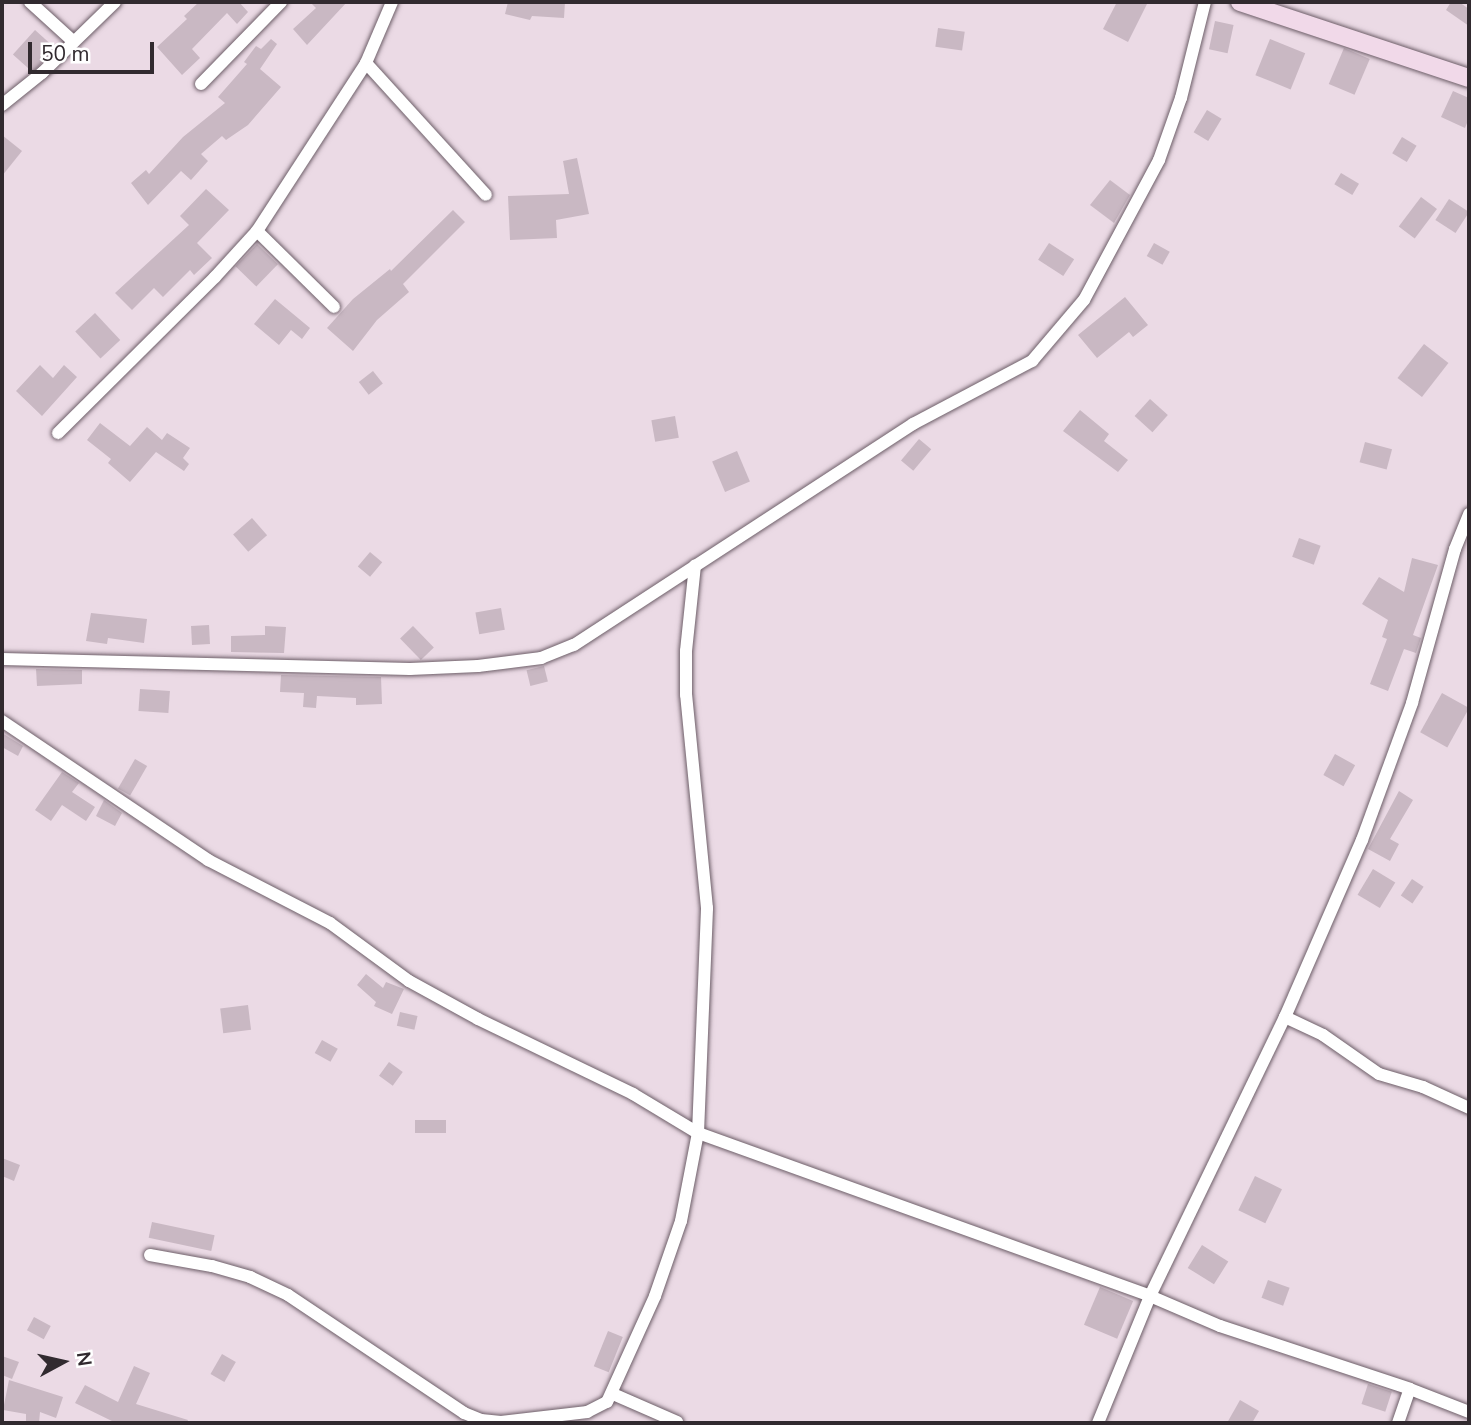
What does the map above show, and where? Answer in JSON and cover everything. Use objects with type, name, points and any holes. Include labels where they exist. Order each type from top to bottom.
[{"type":"street","points":[[30,2],[74,42]]},
{"type":"street","points":[[2,105],[115,2]]},
{"type":"street","points":[[201,84],[281,2]]},
{"type":"street","points":[[58,433],[215,277],[257,231],[366,63],[392,2]]},
{"type":"street","points":[[2,660],[410,669],[528,659],[574,645],[914,424],[1032,361],[1055,338],[1084,300],[1159,160],[1181,98],[1205,2]]},
{"type":"street","points":[[1240,2],[1469,78]]},
{"type":"street","points":[[366,63],[486,195]]},
{"type":"street","points":[[257,231],[334,307]]},
{"type":"street","points":[[1098,1423],[1150,1296],[1285,1017],[1362,840],[1412,703],[1455,549],[1469,514]]},
{"type":"street","points":[[150,1255],[212,1266],[250,1277],[288,1295],[464,1413],[481,1420],[501,1422],[587,1412],[599,1408],[613,1394],[655,1296],[681,1221],[698,1133],[707,908],[686,695],[686,651],[695,565]]},
{"type":"street","points":[[2,721],[208,860],[330,923],[409,981],[634,1094],[698,1133],[1150,1296],[1220,1326],[1410,1389],[1469,1412]]},
{"type":"street","points":[[1285,1017],[1323,1035],[1379,1074],[1423,1087],[1469,1108]]},
{"type":"street","points":[[1398,1423],[1410,1389]]},
{"type":"street","points":[[613,1394],[677,1422]]},
{"type":"building","points":[[199,2],[239,2],[248,12],[237,24],[227,13],[192,49],[200,58],[182,75],[157,47],[187,19],[184,16]]},
{"type":"building","points":[[310,2],[347,2],[307,45],[293,29],[316,8]]},
{"type":"building","points":[[508,2],[565,2],[564,18],[532,16],[530,20],[505,14]]},
{"type":"building","points":[[1117,2],[1148,2],[1128,42],[1103,29]]},
{"type":"building","points":[[1451,2],[1459,2],[1469,9],[1469,26],[1446,10]]},
{"type":"building","points":[[1215,21],[1234,25],[1228,53],[1209,49]]},
{"type":"building","points":[[938,28],[965,32],[962,51],[935,47]]},
{"type":"building","points":[[35,30],[55,48],[33,73],[13,55]]},
{"type":"building","points":[[271,39],[277,44],[260,69],[281,87],[248,125],[226,140],[222,136],[201,154],[208,161],[191,180],[181,171],[148,205],[131,183],[146,170],[149,174],[183,137],[225,103],[218,97],[247,64],[244,62],[256,46],[261,49]]},
{"type":"building","points":[[1270,39],[1305,53],[1291,89],[1255,75]]},
{"type":"building","points":[[1344,48],[1370,59],[1355,95],[1329,84]]},
{"type":"building","points":[[1453,91],[1469,98],[1469,118],[1465,128],[1441,117]]},
{"type":"building","points":[[1207,110],[1222,119],[1208,141],[1194,132]]},
{"type":"building","points":[[2,135],[22,151],[2,176]]},
{"type":"building","points":[[1402,137],[1417,146],[1407,162],[1392,153]]},
{"type":"building","points":[[577,158],[589,214],[556,220],[557,238],[510,240],[508,196],[569,194],[563,161]]},
{"type":"building","points":[[1341,173],[1359,184],[1352,195],[1334,184]]},
{"type":"building","points":[[1110,180],[1130,195],[1114,223],[1090,205]]},
{"type":"building","points":[[206,189],[229,210],[197,243],[212,258],[194,275],[190,270],[163,297],[154,288],[132,310],[115,293],[189,225],[180,216]]},
{"type":"building","points":[[1421,197],[1437,209],[1415,239],[1399,227]]},
{"type":"building","points":[[1449,199],[1469,212],[1456,233],[1435,220]]},
{"type":"building","points":[[453,210],[465,222],[403,284],[409,292],[377,320],[353,351],[327,328],[353,299],[390,269],[391,271]]},
{"type":"building","points":[[1049,243],[1074,259],[1063,276],[1038,260]]},
{"type":"building","points":[[1154,243],[1170,252],[1162,265],[1147,256]]},
{"type":"building","points":[[257,244],[278,264],[256,286],[235,266]]},
{"type":"building","points":[[1125,297],[1148,325],[1133,337],[1129,332],[1097,358],[1078,335]]},
{"type":"building","points":[[275,299],[310,328],[302,339],[291,330],[279,345],[254,324]]},
{"type":"building","points":[[95,313],[120,340],[100,358],[75,331]]},
{"type":"building","points":[[1424,344],[1448,363],[1422,397],[1398,378]]},
{"type":"building","points":[[40,365],[53,378],[64,365],[77,377],[42,416],[16,391]]},
{"type":"building","points":[[373,371],[383,384],[369,395],[359,382]]},
{"type":"building","points":[[1150,399],[1168,415],[1152,432],[1135,416]]},
{"type":"building","points":[[1080,410],[1109,434],[1104,441],[1128,460],[1118,472],[1063,431]]},
{"type":"building","points":[[675,416],[679,438],[655,442],[651,420]]},
{"type":"building","points":[[100,423],[130,446],[147,427],[162,440],[167,433],[190,448],[183,458],[189,464],[184,471],[156,452],[130,482],[108,463],[111,459],[87,440]]},
{"type":"building","points":[[919,439],[931,449],[913,471],[901,460]]},
{"type":"building","points":[[1365,442],[1392,449],[1387,470],[1360,462]]},
{"type":"building","points":[[737,451],[750,481],[725,492],[712,462]]},
{"type":"building","points":[[252,518],[267,535],[248,552],[233,534]]},
{"type":"building","points":[[1299,538],[1321,546],[1314,565],[1292,557]]},
{"type":"building","points":[[370,552],[382,562],[370,577],[358,567]]},
{"type":"building","points":[[1412,558],[1438,565],[1413,635],[1421,638],[1416,653],[1404,649],[1388,691],[1370,684],[1387,639],[1382,637],[1388,620],[1362,604],[1379,577],[1404,592]]},
{"type":"building","points":[[501,608],[505,630],[479,634],[475,613]]},
{"type":"building","points":[[91,613],[147,619],[144,643],[108,638],[107,644],[86,641]]},
{"type":"building","points":[[209,625],[210,644],[192,645],[191,626]]},
{"type":"building","points":[[265,626],[286,627],[284,653],[231,652],[231,636],[265,635]]},
{"type":"building","points":[[413,626],[434,648],[421,660],[400,639]]},
{"type":"building","points":[[544,666],[548,682],[530,686],[527,670]]},
{"type":"building","points":[[36,669],[82,670],[82,684],[37,686]]},
{"type":"building","points":[[281,675],[381,677],[382,704],[356,705],[356,698],[317,696],[316,708],[303,707],[304,693],[280,692]]},
{"type":"building","points":[[140,689],[170,691],[168,713],[138,711]]},
{"type":"building","points":[[1442,693],[1469,708],[1447,747],[1420,732]]},
{"type":"building","points":[[2,733],[23,746],[18,756],[2,747]]},
{"type":"building","points":[[1335,754],[1355,765],[1343,786],[1323,775]]},
{"type":"building","points":[[135,759],[147,766],[130,795],[118,788]]},
{"type":"building","points":[[62,772],[79,783],[72,792],[95,807],[86,821],[62,805],[51,821],[35,810]]},
{"type":"building","points":[[1399,791],[1413,800],[1390,839],[1399,844],[1390,861],[1368,849]]},
{"type":"building","points":[[104,800],[122,813],[115,826],[96,816]]},
{"type":"building","points":[[1373,869],[1395,882],[1380,908],[1358,895]]},
{"type":"building","points":[[1412,879],[1424,887],[1412,903],[1401,896]]},
{"type":"building","points":[[366,974],[383,988],[386,982],[404,989],[392,1014],[374,1006],[376,1002],[357,985]]},
{"type":"building","points":[[248,1005],[251,1030],[223,1033],[220,1008]]},
{"type":"building","points":[[400,1012],[418,1016],[414,1030],[397,1026]]},
{"type":"building","points":[[322,1040],[338,1049],[330,1062],[315,1053]]},
{"type":"building","points":[[389,1062],[403,1072],[393,1086],[379,1076]]},
{"type":"building","points":[[415,1120],[446,1120],[446,1133],[415,1133]]},
{"type":"building","points":[[2,1158],[20,1165],[14,1181],[2,1176]]},
{"type":"building","points":[[1255,1176],[1282,1189],[1265,1223],[1238,1210]]},
{"type":"building","points":[[152,1222],[215,1235],[211,1251],[149,1238]]},
{"type":"building","points":[[1202,1245],[1228,1261],[1214,1284],[1188,1268]]},
{"type":"building","points":[[1268,1280],[1290,1288],[1283,1306],[1262,1298]]},
{"type":"building","points":[[1100,1287],[1133,1301],[1117,1339],[1084,1325]]},
{"type":"building","points":[[34,1317],[51,1326],[44,1339],[27,1330]]},
{"type":"building","points":[[608,1331],[623,1337],[609,1372],[594,1366]]},
{"type":"building","points":[[222,1354],[236,1362],[224,1382],[210,1374]]},
{"type":"building","points":[[2,1356],[19,1362],[12,1379],[2,1375]]},
{"type":"building","points":[[134,1366],[150,1373],[136,1404],[188,1420],[187,1423],[116,1423],[75,1403],[85,1385],[118,1402]]},
{"type":"building","points":[[9,1380],[63,1397],[56,1418],[40,1412],[39,1423],[26,1423],[26,1414],[3,1410]]},
{"type":"building","points":[[1368,1384],[1392,1392],[1385,1412],[1362,1404]]},
{"type":"building","points":[[1240,1400],[1259,1411],[1252,1423],[1227,1423]]}]
